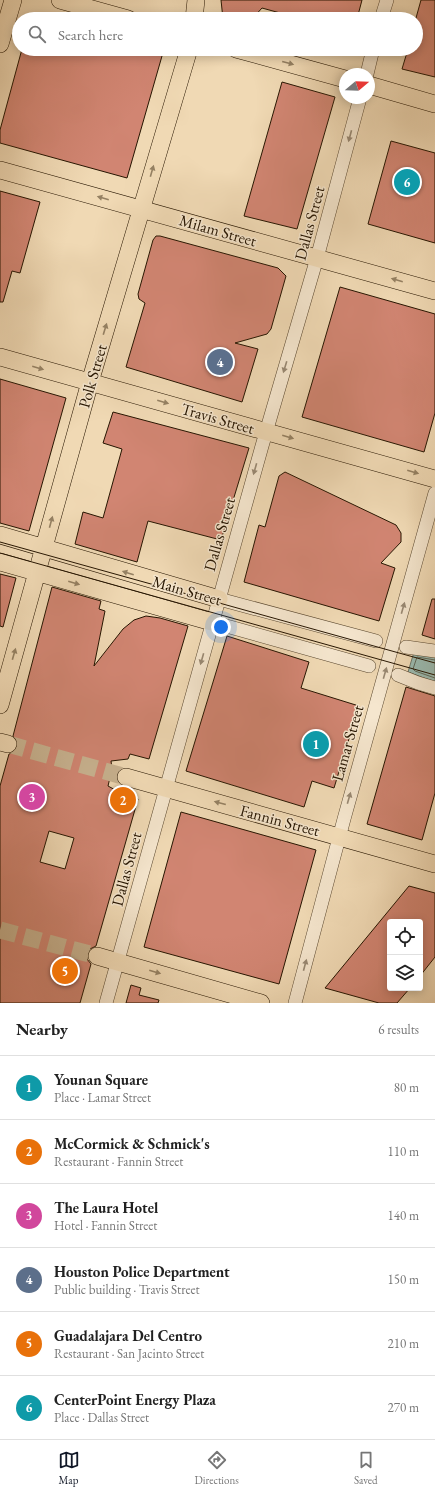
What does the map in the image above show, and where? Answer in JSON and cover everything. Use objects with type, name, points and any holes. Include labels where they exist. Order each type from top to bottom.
[{"type":"main road","points":[[0,44],[13,0]]},
{"type":"main road","points":[[60,0],[103,12]]},
{"type":"main road","points":[[195,12],[196,0]]},
{"type":"main road","name":"Polk Street","points":[[0,705],[90,382],[187,56]]},
{"type":"main road","points":[[261,56],[339,77]]},
{"type":"main road","points":[[375,87],[435,104]]},
{"type":"main road","name":"Milam Street","points":[[0,170],[435,291]]},
{"type":"main road","name":"Travis Street","points":[[0,357],[435,478]]},
{"type":"main road","name":"Main Street","points":[[0,535],[219,599]]},
{"type":"main road","name":"Main Street","points":[[0,562],[212,622]]},
{"type":"main road","name":"Fannin Street","points":[[126,777],[435,864]]},
{"type":"main road","points":[[97,956],[261,1003]]},
{"type":"street","points":[[383,12],[387,0]]},
{"type":"street","points":[[368,68],[371,56]]},
{"type":"street","name":"Dallas Street","points":[[106,1003],[266,431],[317,258],[358,104]]},
{"type":"street","name":"Lamar Street","points":[[295,1003],[339,836],[435,493]]},
{"type":"street","name":"Main Street","points":[[219,599],[376,641]]},
{"type":"street","name":"Main Street","points":[[212,622],[369,666]]},
{"type":"street","points":[[406,647],[435,651]]},
{"type":"street","points":[[398,675],[435,688]]},
{"type":"water","points":[[414,652],[435,657],[435,682],[408,672]]},
{"type":"building","points":[[221,0],[362,0],[359,12],[277,12],[262,8],[258,12],[222,12]]},
{"type":"building","points":[[421,0],[435,0],[435,77],[402,69],[406,56],[423,56],[423,12],[418,12]]},
{"type":"building","points":[[20,56],[162,56],[127,178],[0,143],[0,130]]},
{"type":"building","points":[[282,82],[335,97],[297,229],[244,216]]},
{"type":"building","points":[[391,141],[435,153],[435,243],[368,224]]},
{"type":"building","points":[[0,191],[40,202],[20,273],[12,271],[3,302],[0,302]]},
{"type":"building","points":[[156,236],[278,268],[286,276],[271,329],[267,334],[235,343],[258,349],[242,402],[126,367],[145,303],[139,299],[138,294],[153,240]]},
{"type":"building","points":[[340,287],[435,314],[435,413],[424,452],[302,417]]},
{"type":"building","points":[[0,379],[66,398],[29,531],[0,523]]},
{"type":"building","points":[[113,412],[249,448],[221,540],[148,521],[137,562],[75,544],[83,512],[103,518],[122,449],[103,443]]},
{"type":"building","points":[[285,472],[396,525],[401,533],[401,542],[381,563],[395,568],[379,621],[244,582],[259,525],[265,527],[279,476]]},
{"type":"building","points":[[0,574],[16,578],[3,627],[0,626]]},
{"type":"building","points":[[52,587],[101,601],[99,609],[105,611],[94,666],[123,629],[134,620],[146,616],[160,618],[188,626],[149,759],[130,754],[128,759],[111,761],[112,769],[108,786],[119,792],[119,795],[138,799],[96,946],[90,949],[88,953],[87,959],[91,964],[80,1003],[0,1003],[0,786],[9,754],[15,751],[18,747],[17,741],[13,736]],"holes":[[[49,831],[74,838],[65,869],[40,862]]]},
{"type":"building","points":[[432,599],[435,599],[435,639],[422,635]]},
{"type":"building","points":[[227,636],[309,662],[301,688],[359,706],[334,788],[312,781],[304,807],[186,771]]},
{"type":"building","points":[[406,687],[435,696],[435,793],[422,840],[367,824]]},
{"type":"building","points":[[181,812],[316,850],[279,984],[144,947]]},
{"type":"building","points":[[409,886],[435,893],[435,957],[423,972],[423,919],[387,919],[387,991],[407,991],[397,1003],[379,1003],[325,988]]},
{"type":"building","points":[[131,985],[141,988],[139,995],[159,1000],[158,1003],[126,1003]]},
{"type":"tunnel","points":[[8,744],[126,777]]},
{"type":"tunnel","points":[[0,930],[97,956]]},
{"type":"tram line","points":[[0,542],[435,663]]},
{"type":"tram line","points":[[0,553],[435,675]]},
{"type":"place","name":"CenterPoint Energy Plaza","points":[[407,182]]},
{"type":"place","name":"Houston Police Department","points":[[220,362]]},
{"type":"place","name":"Younan Square","points":[[316,744]]},
{"type":"place","name":"The Laura Hotel","points":[[32,797]]},
{"type":"place","name":"McCormick & Schmick's","points":[[123,800]]},
{"type":"place","name":"Guadalajara Del Centro","points":[[65,971]]}]
